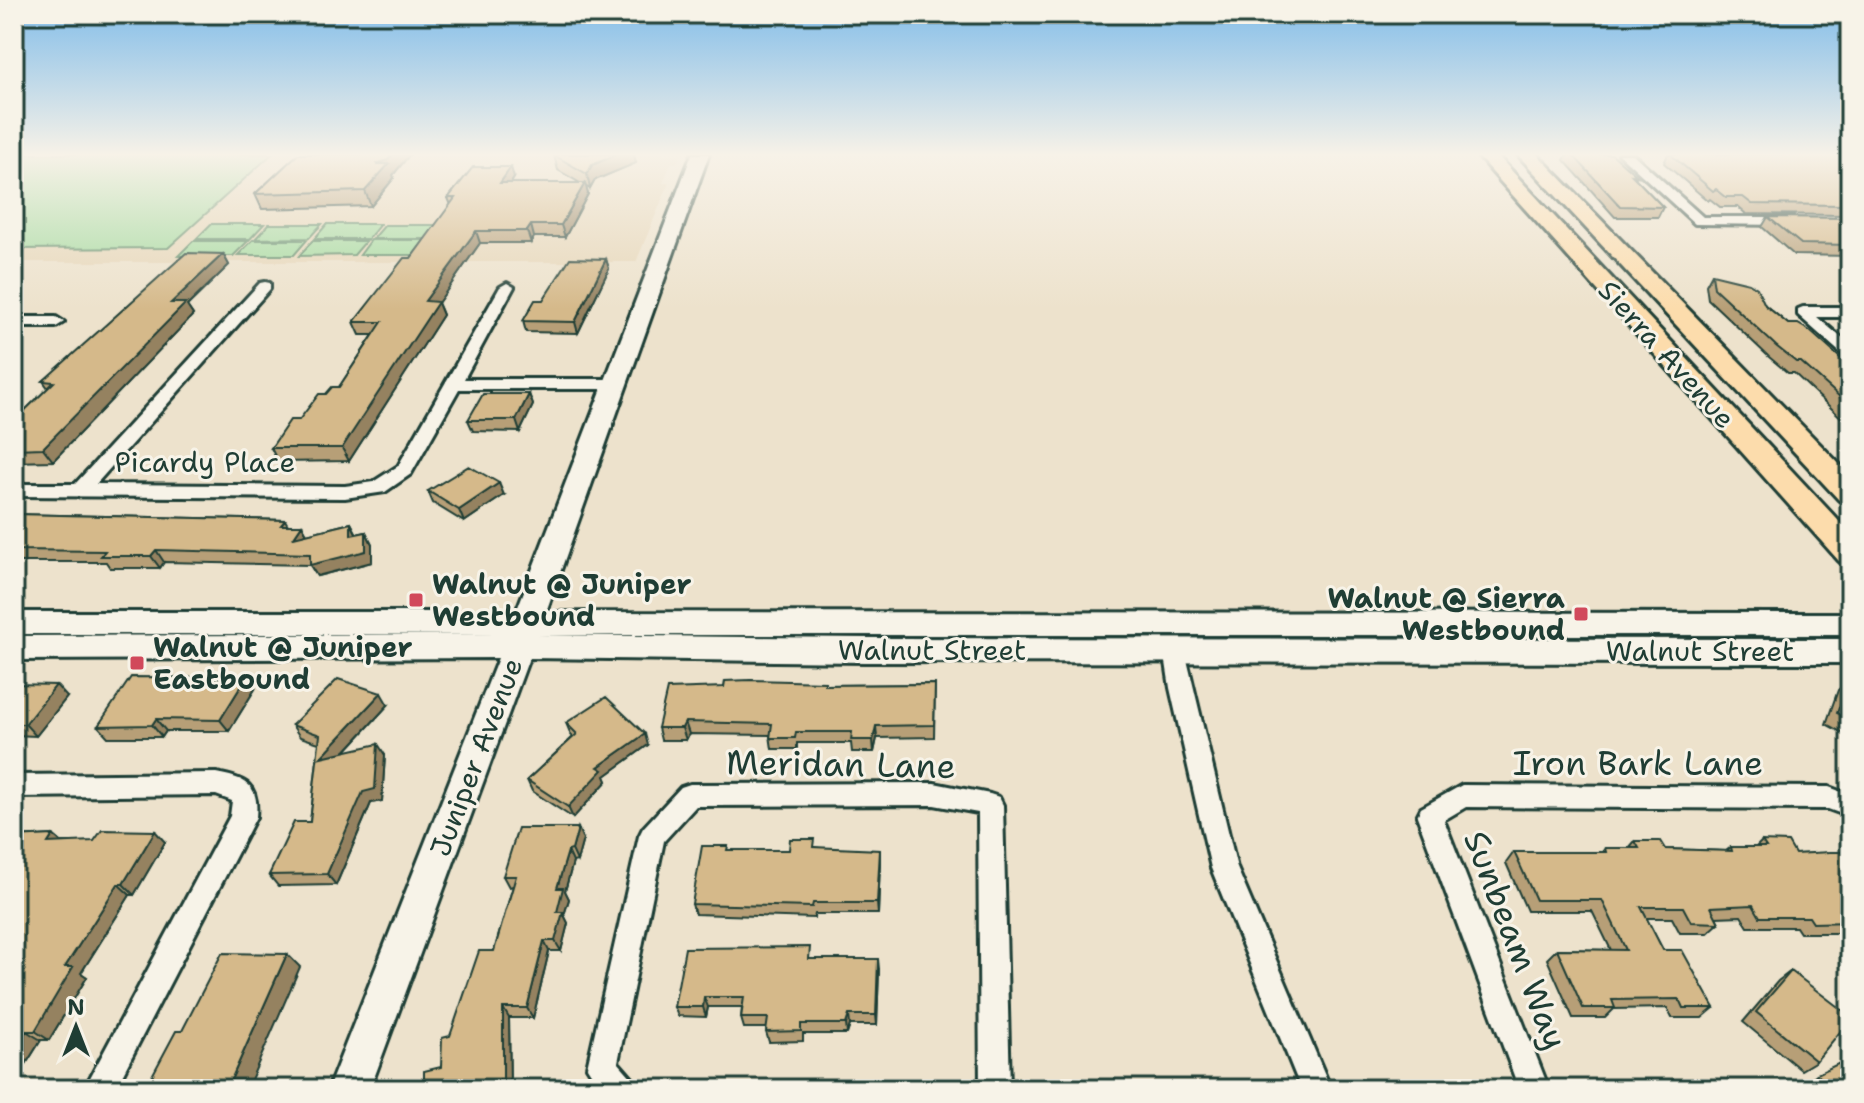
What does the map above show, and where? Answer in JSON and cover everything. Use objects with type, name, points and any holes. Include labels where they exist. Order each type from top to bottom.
[{"type":"main road","name":"Sierra Avenue","points":[[1532,205],[1850,553]]},
{"type":"main road","name":"Sierra Avenue","points":[[1575,205],[1850,493]]},
{"type":"street","name":"Juniper Avenue","points":[[349,1089],[682,205]]},
{"type":"street","points":[[1683,205],[1700,221],[1805,221]]},
{"type":"street","points":[[80,490],[265,286]]},
{"type":"street","points":[[507,287],[451,384],[616,384]]},
{"type":"street","points":[[1850,312],[1803,312],[1850,353]]},
{"type":"street","points":[[14,322],[56,322]]},
{"type":"street","name":"Picardy Place","points":[[14,490],[361,491],[394,480],[405,470],[451,384]]},
{"type":"street","name":"Walnut Street","points":[[14,623],[523,634],[864,650],[1850,651]]},
{"type":"street","name":"Walnut Street","points":[[14,648],[523,634],[1850,624]]},
{"type":"street","points":[[1175,649],[1181,688],[1224,868],[1316,1089]]},
{"type":"street","points":[[14,786],[216,784],[233,787],[245,797],[243,817],[99,1089]]},
{"type":"street","name":"Meridan Lane","points":[[621,1089],[602,1067],[652,836],[690,795],[934,794],[990,805],[995,1089]]},
{"type":"street","name":"Iron Bark Lane","points":[[1430,816],[1462,796],[1829,798],[1850,806]]},
{"type":"street","name":"Sunbeam Way","points":[[1430,816],[1534,1089]]},
{"type":"shaded area","points":[[14,205],[660,205],[636,262],[14,262]]},
{"type":"green space","points":[[14,205],[215,205],[168,248],[14,249]]},
{"type":"green space","points":[[211,224],[264,224],[250,239],[196,239]]},
{"type":"green space","points":[[269,224],[322,224],[309,238],[255,239]]},
{"type":"green space","points":[[327,224],[380,224],[368,239],[314,239]]},
{"type":"green space","points":[[385,225],[437,225],[427,239],[373,239]]},
{"type":"green space","points":[[253,240],[307,240],[294,255],[238,255]]},
{"type":"green space","points":[[371,240],[426,240],[415,255],[360,255]]},
{"type":"green space","points":[[193,241],[248,241],[233,256],[178,256]]},
{"type":"green space","points":[[312,241],[366,241],[354,255],[299,256]]},
{"type":"building","points":[[450,205],[572,205],[561,225],[531,225],[527,231],[476,231],[425,301],[438,302],[342,448],[271,448],[290,420],[299,420],[319,394],[339,387],[382,322],[354,322],[404,258],[411,258]]},
{"type":"building","points":[[1662,205],[1663,207],[1620,206]]},
{"type":"building","points":[[1768,217],[1850,218],[1850,245],[1801,244]]},
{"type":"building","points":[[186,253],[223,254],[171,303],[186,303],[43,448],[14,449],[14,421],[54,382],[43,381]]},
{"type":"building","points":[[570,258],[606,259],[575,322],[523,321],[535,300],[543,300]]},
{"type":"building","points":[[1712,274],[1757,288],[1765,305],[1788,324],[1798,324],[1810,331],[1848,365],[1844,365],[1850,370],[1850,406],[1801,362],[1796,362],[1776,346],[1714,288]]},
{"type":"building","points":[[483,394],[529,394],[516,420],[468,420]]},
{"type":"building","points":[[469,466],[499,483],[459,510],[428,491]]},
{"type":"building","points":[[14,514],[285,520],[281,525],[302,525],[294,537],[351,523],[351,535],[366,532],[366,551],[310,565],[310,554],[156,550],[151,556],[101,556],[105,551],[14,550]]},
{"type":"building","points":[[131,677],[246,678],[220,720],[156,719],[152,725],[98,726]]},
{"type":"building","points":[[338,679],[381,693],[321,757],[378,744],[375,789],[363,792],[327,874],[269,875],[294,822],[310,822],[320,735],[292,725]]},
{"type":"building","points":[[1850,679],[1850,719],[1837,713]]},
{"type":"building","points":[[725,681],[825,682],[825,685],[935,684],[934,725],[876,726],[873,740],[851,740],[852,732],[796,732],[795,738],[770,738],[772,724],[685,722],[682,728],[658,728],[667,689],[724,687]]},
{"type":"building","points":[[14,684],[56,685],[25,724],[14,724]]},
{"type":"building","points":[[606,697],[645,734],[598,767],[603,770],[568,807],[527,780],[577,734],[566,723]]},
{"type":"building","points":[[518,828],[578,828],[557,888],[563,888],[557,912],[563,912],[555,941],[544,941],[527,1008],[503,1008],[503,1079],[465,1089],[424,1089],[424,1071],[441,1067],[442,1038],[450,1036],[479,951],[494,951],[516,876],[503,876]]},
{"type":"building","points":[[102,830],[155,831],[123,884],[118,884],[65,967],[73,967],[35,1031],[26,1031],[14,1050],[14,837],[53,835],[48,843],[94,841]]},
{"type":"building","points":[[790,839],[814,839],[813,847],[880,850],[877,903],[813,903],[812,907],[692,904],[702,846],[728,846],[727,850],[789,850]]},
{"type":"building","points":[[1635,841],[1660,841],[1665,849],[1732,851],[1731,847],[1766,847],[1762,841],[1788,842],[1795,854],[1850,852],[1850,922],[1813,923],[1809,917],[1760,917],[1753,905],[1711,907],[1719,923],[1691,922],[1683,907],[1641,907],[1663,950],[1682,950],[1714,1008],[1683,1008],[1679,999],[1612,1000],[1615,1008],[1583,1008],[1557,949],[1626,950],[1602,900],[1536,900],[1514,852],[1606,852],[1605,848],[1639,848]]},
{"type":"building","points":[[810,947],[809,959],[878,959],[876,1015],[849,1015],[846,1024],[801,1024],[801,1031],[766,1032],[768,1018],[741,1018],[744,997],[704,997],[703,1007],[674,1007],[685,948]]},
{"type":"building","points":[[222,953],[287,954],[227,1089],[145,1089],[176,1031],[182,1031]]},
{"type":"building","points":[[1791,971],[1850,1016],[1850,1020],[1816,1061],[1756,1012]]},
{"type":"building","points":[[1850,1058],[1850,1089],[1831,1089],[1817,1074]]},
{"type":"place","name":"Walnut @ Juniper Westbound","points":[[416,600]]},
{"type":"place","name":"Walnut @ Sierra Westbound","points":[[1581,614]]},
{"type":"place","name":"Walnut @ Juniper Eastbound","points":[[137,663]]}]
